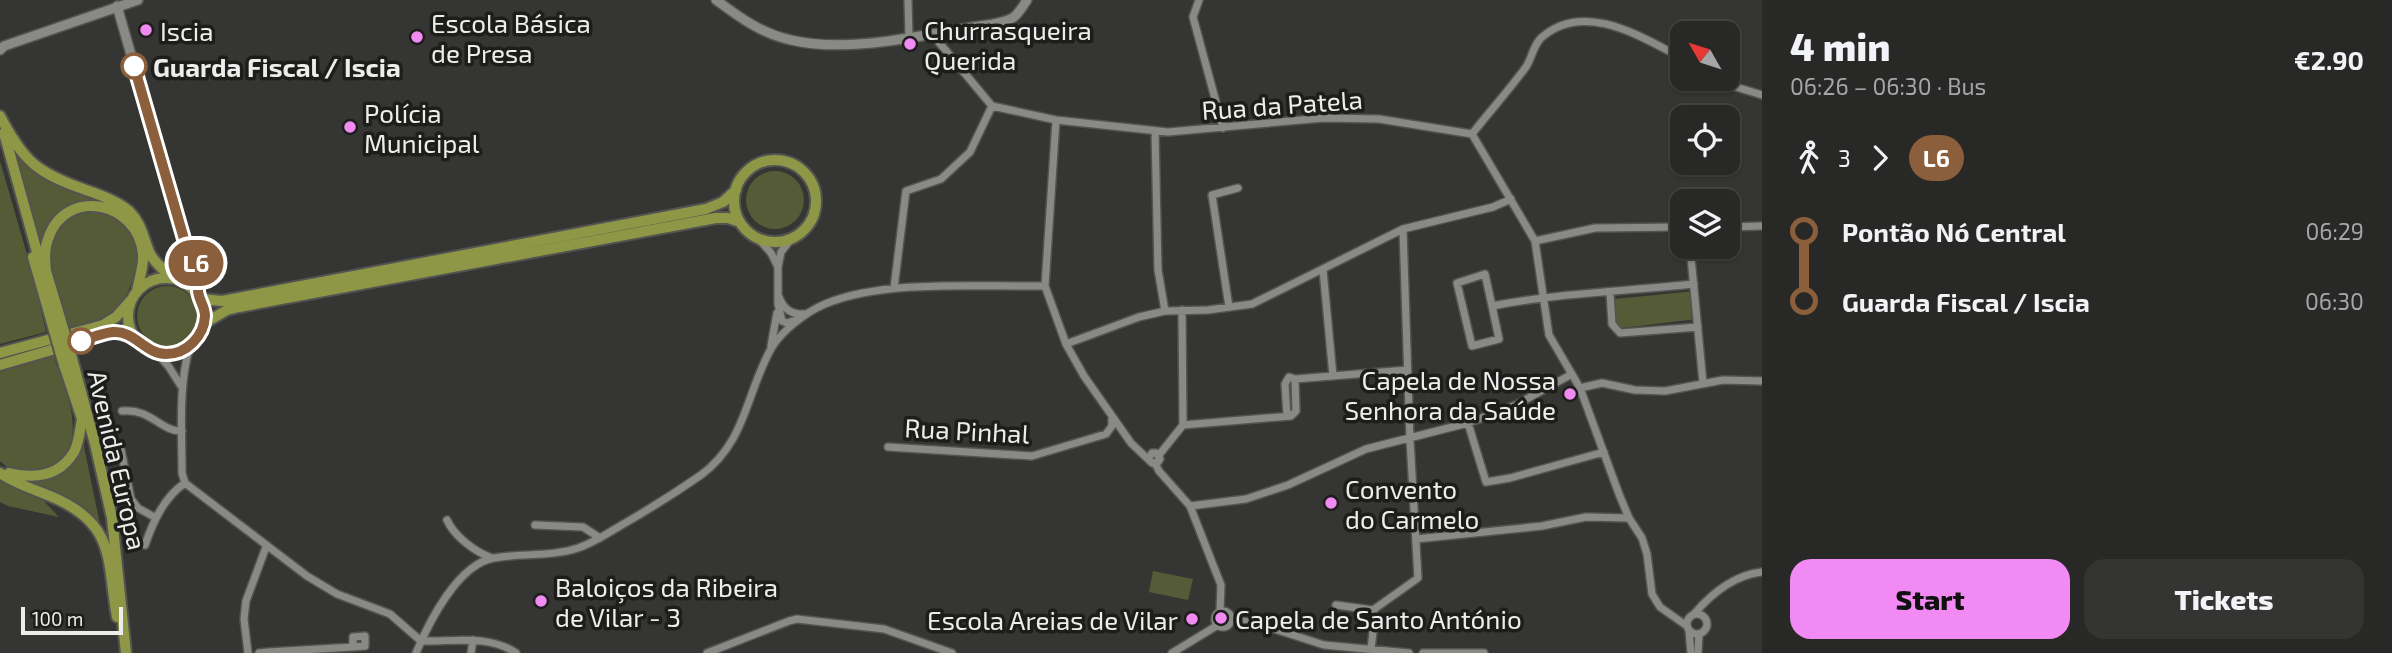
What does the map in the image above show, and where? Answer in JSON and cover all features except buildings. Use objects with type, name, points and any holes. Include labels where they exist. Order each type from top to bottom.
[{"type":"main road","name":"Avenida Europa","points":[[0,118],[37,252],[46,271],[55,319]]},
{"type":"main road","points":[[0,118],[13,140],[36,167],[60,181],[119,204],[131,213],[139,222],[155,261],[174,278],[192,287],[199,296],[205,316],[203,324],[196,340],[190,346],[174,353],[157,353],[136,339],[131,332],[128,315],[143,262],[140,243],[130,223],[120,213],[107,207],[82,206],[58,220],[47,240],[46,271]]},
{"type":"main road","name":"Avenida Europa","points":[[0,143],[95,444],[111,518],[127,653]]},
{"type":"main road","points":[[199,296],[222,301],[706,209],[723,202],[736,190],[747,171],[766,161],[789,162],[800,167],[814,187],[815,212],[810,223],[791,239],[779,242],[757,237],[740,222],[716,218],[240,307],[227,310],[203,324]]},
{"type":"main road","points":[[736,190],[736,211],[740,222]]},
{"type":"main road","points":[[0,353],[103,325],[116,317],[150,281],[174,278]]},
{"type":"main road","points":[[0,365],[114,332],[136,339]]},
{"type":"main road","name":"Avenida Europa","points":[[69,364],[106,519],[120,653]]},
{"type":"main road","points":[[0,467],[27,477],[52,473],[64,465],[75,450],[82,419]]},
{"type":"main road","points":[[0,473],[79,510],[100,532],[107,545],[117,617]]},
{"type":"street","points":[[2,47],[138,0]]},
{"type":"street","points":[[716,0],[746,22],[773,35],[817,44],[909,37],[995,23],[1013,18],[1027,0]]},
{"type":"street","points":[[908,0],[909,37]]},
{"type":"street","points":[[1199,0],[1193,17],[1223,128]]},
{"type":"street","points":[[117,6],[184,239],[197,265],[199,296]]},
{"type":"street","points":[[1670,52],[1598,19],[1577,19],[1559,24],[1539,40],[1528,64],[1472,134],[1535,241],[1549,335],[1580,388],[1629,518],[1642,538],[1652,594],[1660,607],[1693,633],[1699,634],[1705,631],[1708,625],[1704,616],[1706,600]]},
{"type":"street","points":[[894,288],[906,191],[941,179],[970,152],[992,106],[932,34]]},
{"type":"street","points":[[1740,88],[1762,95]]},
{"type":"street","name":"Rua da Patela","points":[[992,106],[1056,120],[1168,132],[1324,118],[1379,119],[1472,134]]},
{"type":"street","points":[[1056,120],[1045,286],[1066,344],[1084,376],[1131,443],[1152,461],[1190,506],[1221,585],[1220,611],[1215,617],[1218,625]]},
{"type":"street","points":[[1155,131],[1157,258],[1165,311]]},
{"type":"street","points":[[1229,307],[1212,195],[1238,188]]},
{"type":"street","points":[[1066,344],[1139,317],[1165,311],[1252,304],[1403,229],[1493,207],[1511,199]]},
{"type":"street","points":[[1740,227],[1762,226]]},
{"type":"street","points":[[1535,241],[1595,228],[1670,227]]},
{"type":"street","points":[[1336,605],[1373,610],[1418,578],[1403,229]]},
{"type":"street","points":[[757,237],[771,253],[778,267]]},
{"type":"street","points":[[791,239],[781,252],[778,267],[779,317],[782,321],[793,322],[844,297],[894,288],[1045,286]]},
{"type":"street","points":[[1691,259],[1703,383]]},
{"type":"street","points":[[174,278],[197,265]]},
{"type":"street","points":[[1324,270],[1332,376]]},
{"type":"street","points":[[1485,274],[1492,306],[1499,339],[1472,346],[1457,284],[1485,274]]},
{"type":"street","points":[[1492,306],[1544,296],[1609,293],[1694,284]]},
{"type":"street","points":[[1609,293],[1612,324],[1620,333],[1698,327]]},
{"type":"street","points":[[778,300],[796,315],[806,314]]},
{"type":"street","points":[[771,350],[778,300]]},
{"type":"street","points":[[1152,461],[1154,453],[1159,455],[1183,425],[1182,310]]},
{"type":"street","points":[[416,653],[455,583],[470,569],[492,558],[567,551],[600,538],[700,475],[725,452],[740,426],[771,350],[780,337],[806,314]]},
{"type":"street","points":[[190,346],[184,365],[183,390],[182,472],[185,483],[307,576],[337,594],[390,614],[421,641],[473,640],[500,644],[515,652]]},
{"type":"street","points":[[157,353],[178,378],[183,390]]},
{"type":"street","points":[[1183,425],[1291,416],[1296,411],[1295,379],[1407,370]]},
{"type":"street","points":[[1190,506],[1246,499],[1288,485],[1366,449],[1410,440],[1468,423],[1516,405],[1572,374]]},
{"type":"street","points":[[1580,388],[1602,383],[1635,390],[1665,391],[1723,380],[1762,381]]},
{"type":"street","points":[[122,411],[137,411],[149,415],[166,427],[182,431]]},
{"type":"street","name":"Rua Pinhal","points":[[888,447],[1032,456],[1106,434],[1112,426],[1112,417]]},
{"type":"street","points":[[1468,423],[1486,482],[1604,452]]},
{"type":"street","points":[[121,450],[131,499],[138,508],[156,518]]},
{"type":"street","points":[[145,545],[156,518],[169,498],[185,483]]},
{"type":"street","points":[[1416,538],[1542,526],[1586,517],[1629,518]]},
{"type":"street","points":[[447,520],[450,528],[477,551],[492,558]]},
{"type":"street","points":[[535,526],[583,527],[600,538]]},
{"type":"street","points":[[248,653],[244,619],[246,601],[266,547]]},
{"type":"street","points":[[1691,653],[1688,627],[1692,615],[1706,600],[1738,578],[1762,572]]},
{"type":"street","points":[[1371,649],[1375,615],[1373,610]]},
{"type":"street","points":[[1220,611],[1226,611],[1231,619],[1258,624],[1324,645],[1409,653]]},
{"type":"street","points":[[1675,617],[1704,616]]},
{"type":"street","points":[[707,653],[797,619],[884,629],[952,653]]},
{"type":"street","points":[[1171,653],[1218,625],[1227,626],[1231,619]]},
{"type":"street","points":[[1698,653],[1699,634]]},
{"type":"street","points":[[471,653],[473,640]]},
{"type":"street","points":[[259,653],[353,647]]},
{"type":"street","points":[[1423,653],[1484,653]]},
{"type":"green space","points":[[14,152],[33,170],[107,204],[53,220],[41,246]]},
{"type":"green space","points":[[0,161],[33,275],[46,332],[0,344]]},
{"type":"green space","points":[[775,171],[791,176],[799,184],[804,200],[799,216],[791,224],[775,229],[759,224],[751,216],[746,200],[751,184],[759,176]]},
{"type":"green space","points":[[90,209],[116,217],[127,226],[136,251],[136,265],[128,292],[111,313],[97,321],[70,329],[52,268],[54,238],[60,225],[72,215]]},
{"type":"green space","points":[[167,286],[184,291],[192,299],[197,316],[192,333],[184,341],[167,346],[150,341],[142,333],[137,316],[142,299],[150,291]]},
{"type":"green space","points":[[1695,291],[1697,319],[1621,328],[1616,325],[1615,299]]},
{"type":"green space","points":[[54,356],[72,416],[72,440],[60,461],[52,467],[39,471],[12,469],[0,461],[0,371]]},
{"type":"green space","points":[[83,442],[101,529],[23,482],[45,480],[60,474],[72,461]]},
{"type":"green space","points":[[0,480],[40,497],[59,517],[0,502]]},
{"type":"green space","points":[[1153,571],[1193,579],[1188,600],[1149,592]]},
{"type":"bus line","name":"L6","points":[[81,341],[114,332],[136,339],[157,353],[174,353],[190,346],[196,340],[205,316],[198,293],[197,265],[184,239],[134,66]]},
{"type":"place","name":"Iscia","points":[[146,30]]},
{"type":"place","name":"Escola Básica de Presa","points":[[417,37]]},
{"type":"place","name":"Churrasqueira Querida","points":[[910,44]]},
{"type":"place","name":"Guarda Fiscal / Iscia","points":[[134,66]]},
{"type":"place","name":"Polícia Municipal","points":[[350,127]]},
{"type":"place","name":"Capela de Nossa Senhora da Saúde","points":[[1570,394]]},
{"type":"place","name":"Convento do Carmelo","points":[[1331,503]]},
{"type":"place","name":"Baloiços da Ribeira de Vilar - 3","points":[[541,601]]},
{"type":"place","name":"Capela de Santo António","points":[[1221,618]]},
{"type":"place","name":"Escola Areias de Vilar","points":[[1192,619]]}]
